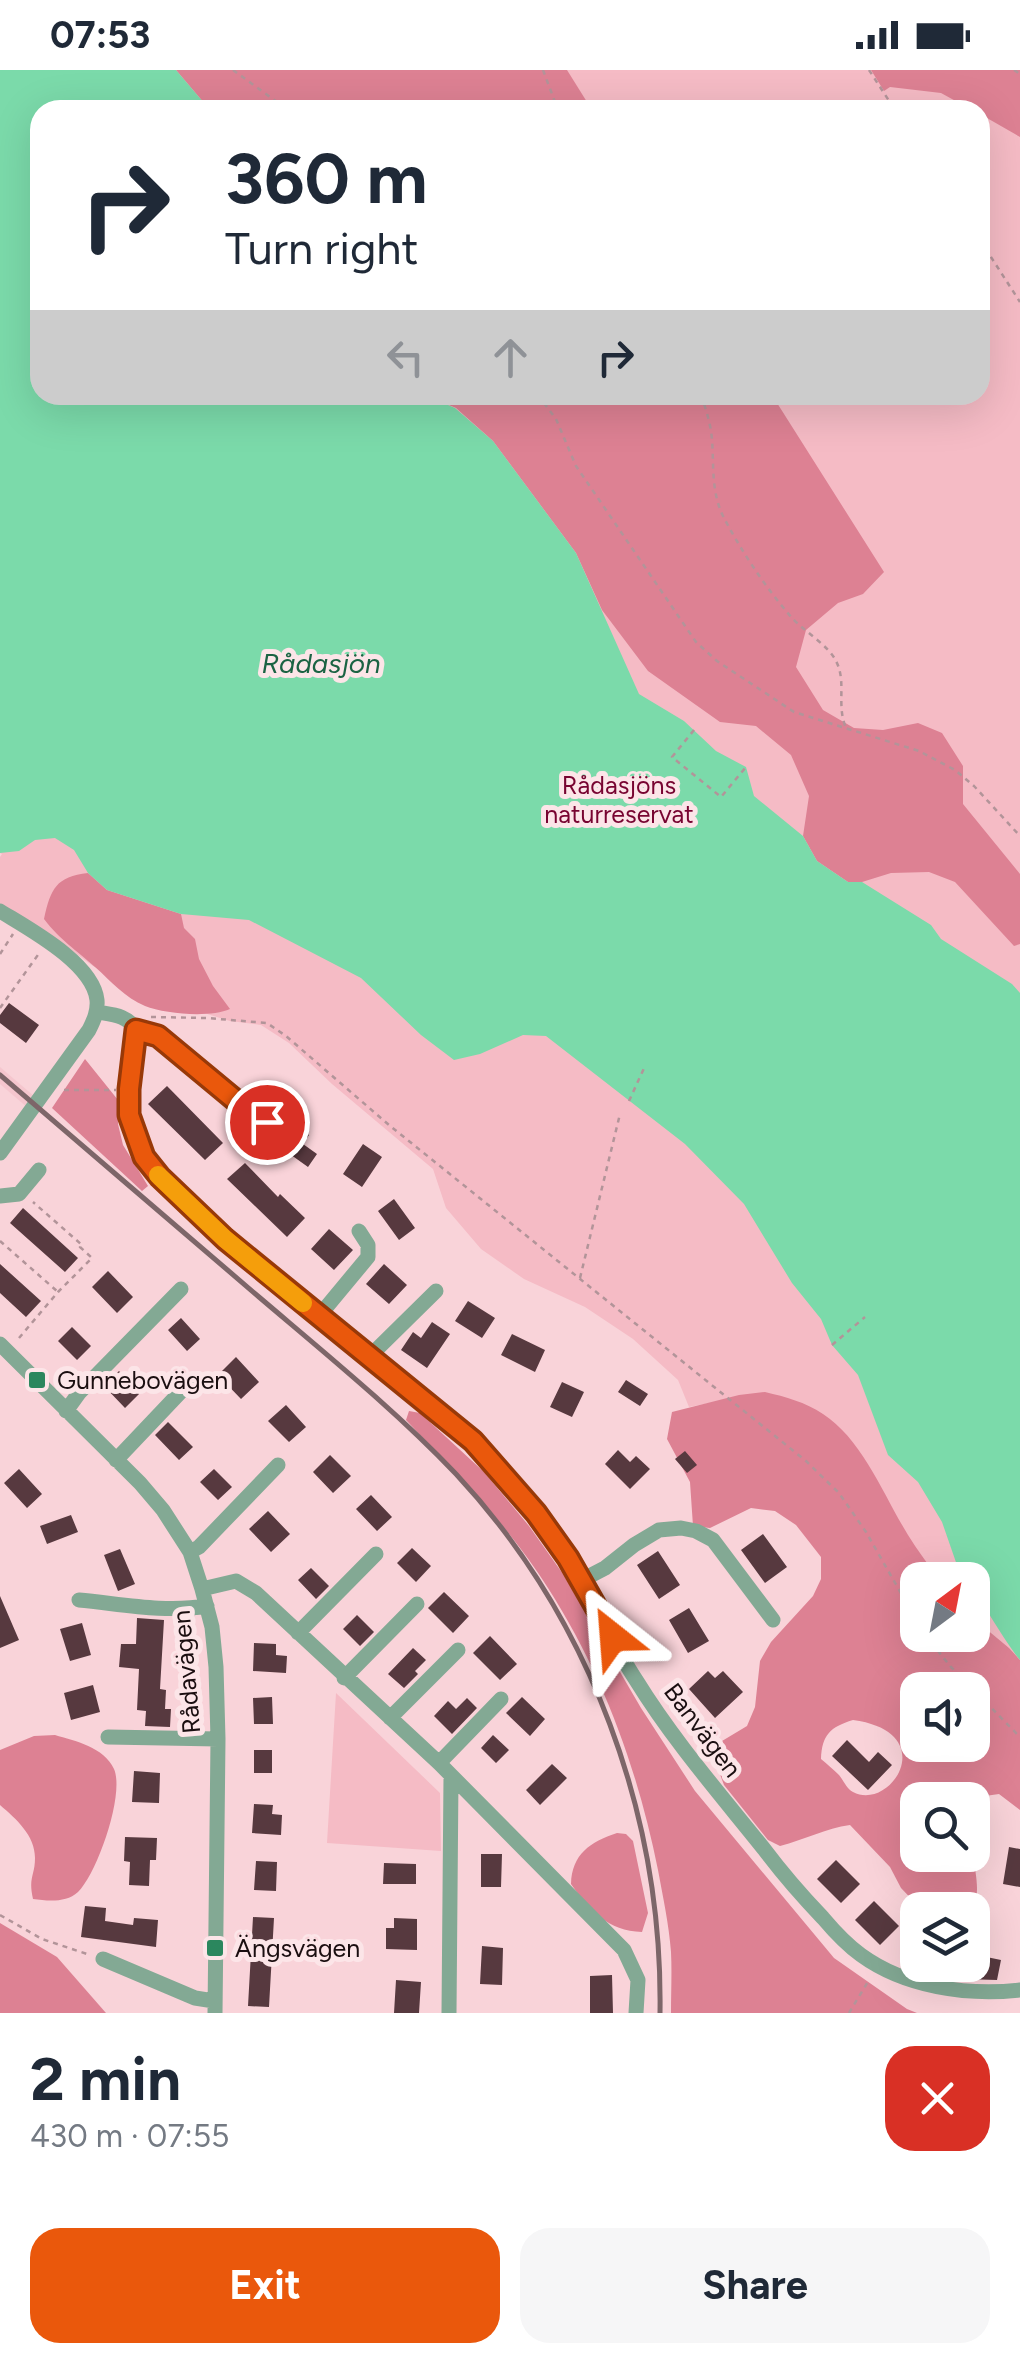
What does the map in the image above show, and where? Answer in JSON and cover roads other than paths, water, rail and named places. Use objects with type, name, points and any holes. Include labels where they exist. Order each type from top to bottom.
[{"type":"street","points":[[0,911],[48,942],[85,974],[96,996],[97,1012],[89,1030],[0,1153]]},
{"type":"street","points":[[97,1012],[122,1015],[133,1026],[158,1036],[267,1122]]},
{"type":"street","name":"Banvägen","points":[[133,1026],[129,1115],[144,1157],[225,1239],[473,1441],[536,1513],[582,1580],[634,1678],[785,1877],[859,1954],[878,1965],[906,1977],[967,1993],[1020,1990]]},
{"type":"street","points":[[0,1196],[22,1191],[39,1170]]},
{"type":"street","points":[[319,1316],[368,1257],[368,1245],[359,1231]]},
{"type":"street","points":[[66,1411],[181,1289]]},
{"type":"street","points":[[370,1356],[436,1291]]},
{"type":"street","name":"Rådavägen","points":[[6,1345],[162,1510],[190,1552],[204,1598],[216,1667],[214,2007]]},
{"type":"street","points":[[116,1460],[189,1383]]},
{"type":"street","points":[[190,1552],[278,1466]]},
{"type":"street","points":[[582,1580],[659,1530],[696,1531],[713,1540],[773,1620]]},
{"type":"street","points":[[298,1633],[376,1554]]},
{"type":"street","points":[[79,1600],[185,1610],[236,1581],[246,1586],[439,1763],[624,1950],[638,1980],[636,2013]]},
{"type":"street","points":[[344,1678],[417,1604]]},
{"type":"street","points":[[390,1718],[458,1650]]},
{"type":"street","points":[[439,1763],[501,1699]]},
{"type":"street","points":[[108,1738],[218,1740]]},
{"type":"street","points":[[449,2013],[451,1777]]},
{"type":"street","points":[[103,1960],[214,2007]]},
{"type":"water","name":"Rådasjön","points":[[0,70],[176,70],[202,100],[30,100],[30,405],[455,408],[493,441],[576,553],[639,694],[684,721],[716,751],[746,767],[754,796],[803,836],[817,861],[848,882],[862,882],[931,925],[941,939],[1020,993],[1020,1660],[990,1615],[990,1562],[956,1562],[942,1522],[918,1482],[888,1455],[858,1375],[832,1345],[821,1319],[792,1283],[744,1204],[685,1144],[546,1036],[523,1035],[480,1054],[454,1060],[421,1035],[361,978],[249,920],[181,914],[107,890],[88,873],[74,850],[55,838],[35,840],[19,851],[0,853]]},
{"type":"railway","points":[[0,1075],[385,1405],[456,1474],[504,1531],[581,1656],[610,1724],[632,1794],[648,1866],[658,1939],[660,2013]]},
{"type":"place","name":"Gunnebovägen","points":[[37,1380]]},
{"type":"place","name":"Ängsvägen","points":[[215,1948]]},
{"type":"park label","name":"Rådasjöns naturreservat","points":[[619,800]]}]
